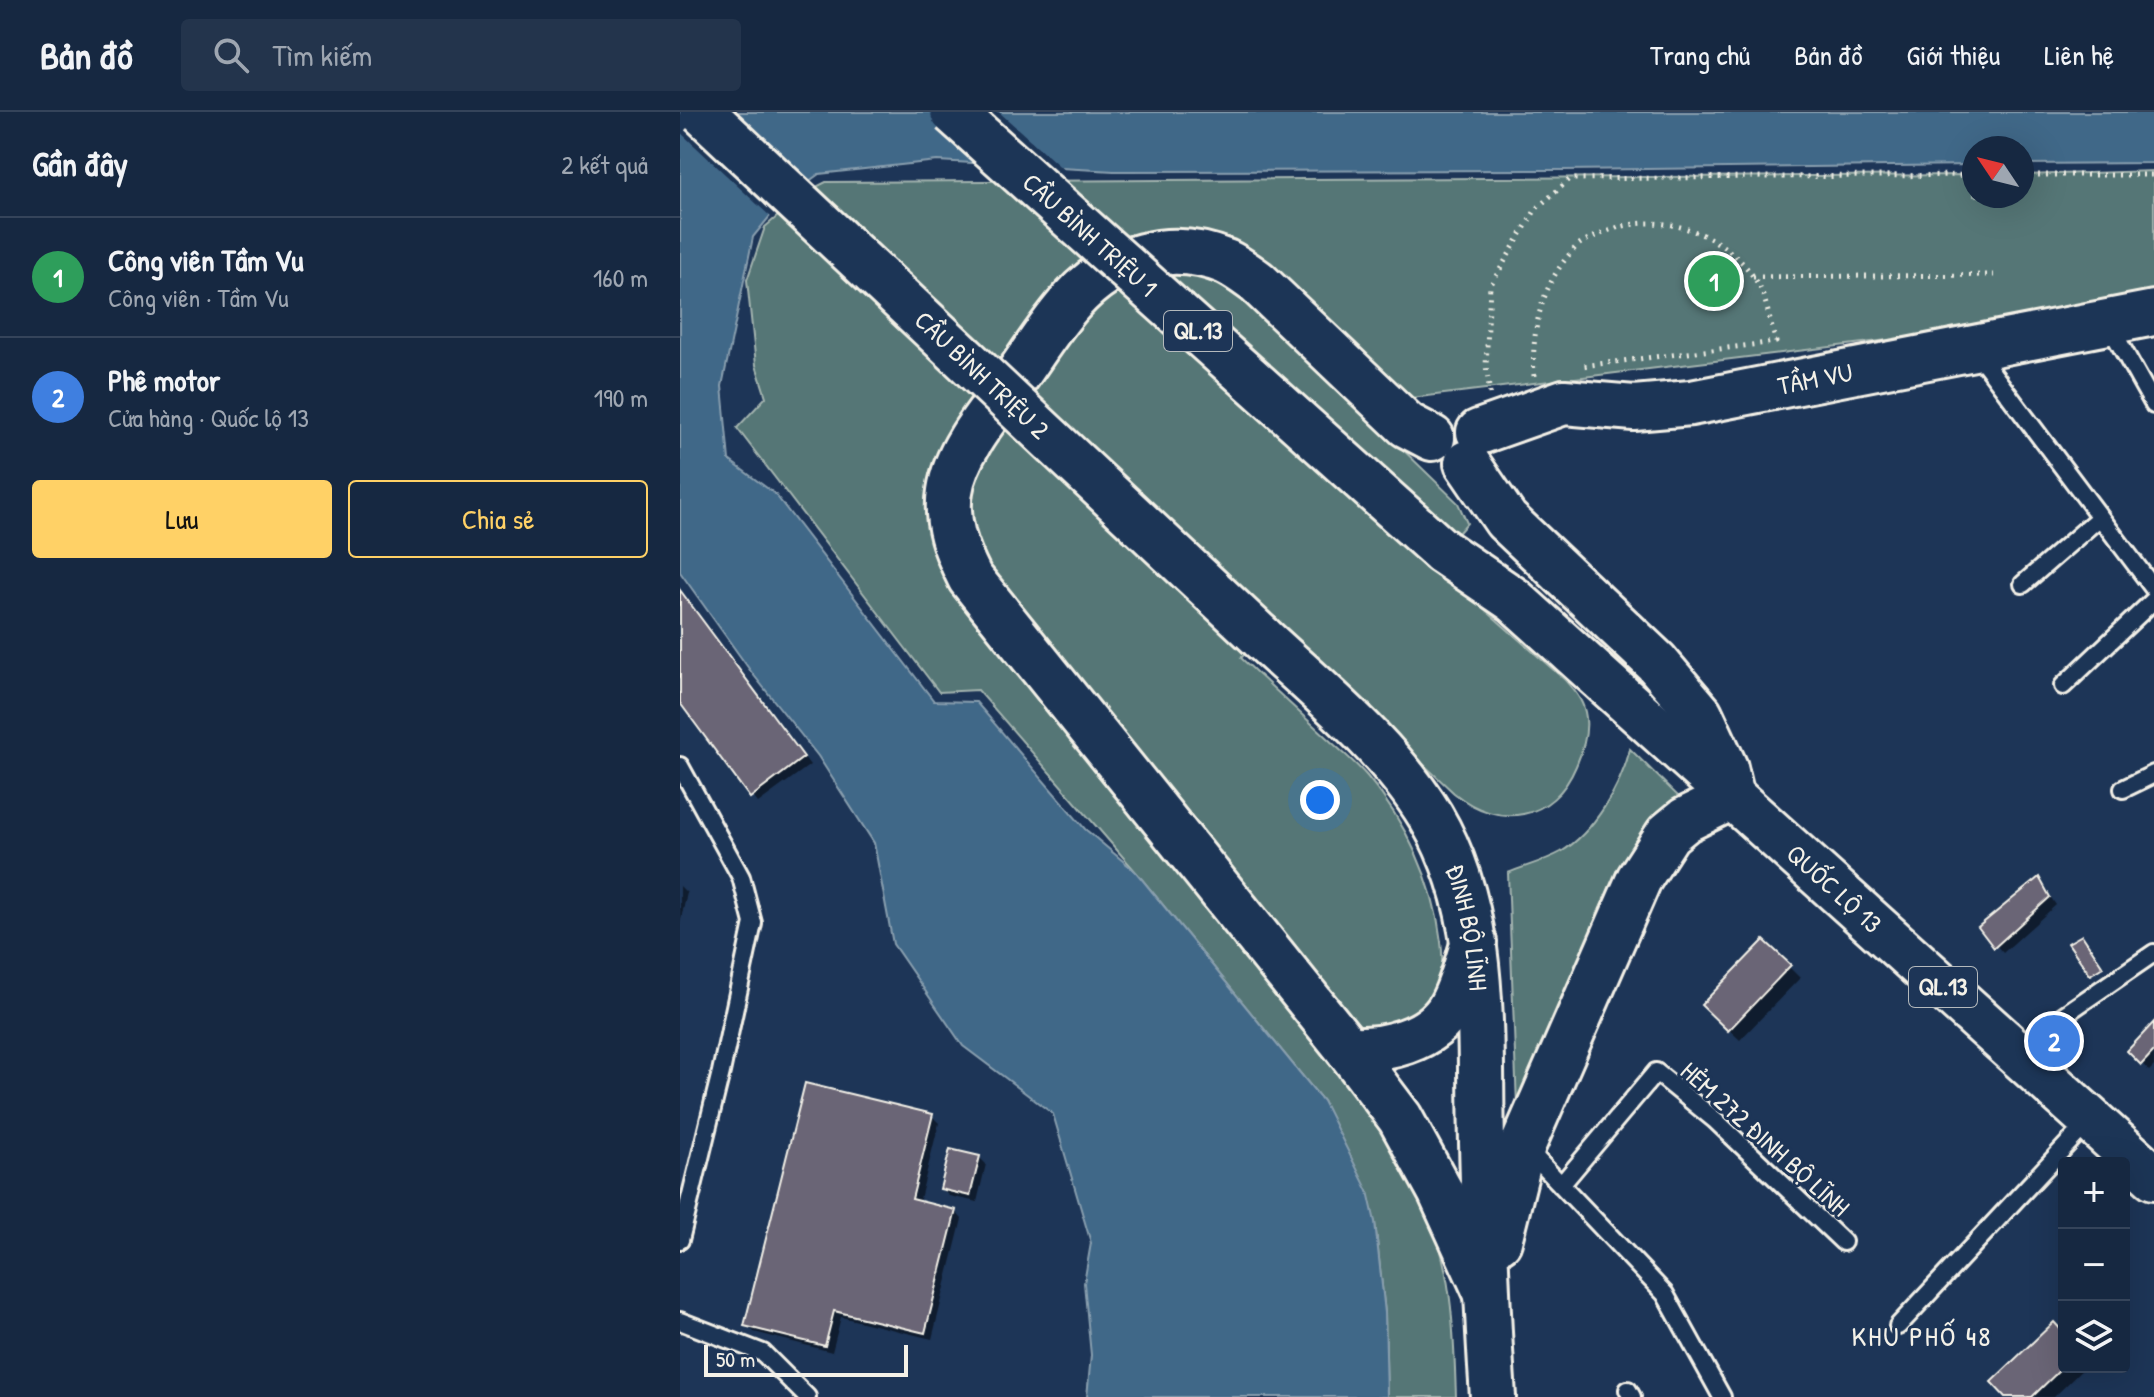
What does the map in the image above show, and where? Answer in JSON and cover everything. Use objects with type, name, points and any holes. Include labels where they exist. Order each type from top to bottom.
[{"type":"main road","name":"CẦU BÌNH TRIỆU 2","points":[[702,112],[1261,637]]},
{"type":"main road","name":"CẦU BÌNH TRIỆU 1","points":[[953,112],[1450,542]]},
{"type":"main road","name":"CẦU BÌNH TRIỆU 1","points":[[988,112],[1450,542]]},
{"type":"main road","points":[[1486,1292],[1440,1191],[1400,1118],[970,578],[956,550],[949,519],[950,489],[961,459],[978,429],[1071,301],[1094,280],[1121,262],[1152,252],[1190,251],[1229,263],[1248,276],[1407,425],[1432,438],[1433,448],[1446,463],[1456,466],[1480,441],[1506,520],[1656,662],[1700,714],[1725,768],[1732,797]]},
{"type":"main road","name":"TẦM VU","points":[[1480,441],[1564,402],[1634,408],[1691,403],[2154,313]]},
{"type":"main road","name":"QUỐC LỘ 13","points":[[1450,542],[2154,1177]]},
{"type":"main road","name":"ĐINH BỘ LĨNH","points":[[1261,637],[1363,732],[1413,788],[1449,853],[1468,912],[1477,973],[1486,1292],[1493,1397]]},
{"type":"main road","name":"ĐINH BỘ LĨNH","points":[[1486,1292],[1523,1145],[1639,879],[1668,834],[1685,820],[1732,797]]},
{"type":"main road","points":[[1348,1049],[1392,1046],[1431,1027],[1450,1009],[1474,942]]},
{"type":"lane","points":[[2107,322],[2154,405]]},
{"type":"lane","points":[[1975,349],[2154,589]]},
{"type":"lane","points":[[2023,584],[2100,517]]},
{"type":"lane","points":[[2063,686],[2154,600]]},
{"type":"lane","points":[[680,766],[741,877],[753,923],[680,1240]]},
{"type":"lane","points":[[2123,789],[2154,774]]},
{"type":"lane","points":[[2013,1050],[2154,953]]},
{"type":"lane","name":"HẺM 272 ĐINH BỘ LĨNH","points":[[1561,1185],[1656,1072],[1715,1120],[1843,1242]]},
{"type":"lane","points":[[1898,1326],[2090,1120]]},
{"type":"lane","points":[[1523,1145],[1665,1294],[1722,1397]]},
{"type":"lane","points":[[680,1321],[763,1353],[807,1397]]},
{"type":"path","points":[[1480,441],[1490,286],[1536,209],[1570,179],[1962,175]]},
{"type":"path","points":[[2034,175],[2154,175]]},
{"type":"path","points":[[1549,370],[1534,372],[1532,350],[1537,317],[1552,277],[1579,244],[1617,227],[1653,222],[1695,229],[1733,255],[1758,284],[1776,342],[1579,367]]},
{"type":"path","points":[[1752,277],[1994,275]]},
{"type":"green space","points":[[2154,171],[2154,291],[1904,338],[1411,398],[1399,396],[1157,232],[932,488],[1381,1119],[1415,1185],[1433,1225],[1445,1267],[1456,1397],[1387,1397],[1385,1313],[1375,1222],[1323,1101],[1136,872],[978,690],[939,692],[737,428],[766,397],[756,365],[747,280],[765,227],[806,192],[826,182],[1962,175],[1962,208],[2034,208],[2034,175]]},
{"type":"green space","points":[[1187,267],[1236,288],[1458,503],[1467,523],[1432,563],[1565,680],[1580,699],[1585,712],[1583,746],[1566,784],[1554,799],[1539,808],[1523,814],[1506,815],[1471,805],[1454,793],[1274,624],[1241,658],[1367,776],[1406,833],[1425,875],[1441,942],[1441,974],[1434,994],[1421,1010],[1383,1028],[1368,1028],[1339,1014],[994,580],[973,532],[971,496],[981,461],[1102,292]]},
{"type":"green space","points":[[1630,749],[1679,797],[1606,900],[1518,1132],[1508,873],[1561,852],[1584,833],[1613,793]]},
{"type":"water","points":[[680,112],[2154,112],[2154,163],[2034,164],[2034,136],[1962,136],[1962,165],[1114,171],[937,161],[819,174],[783,200],[753,237],[722,386],[729,460],[775,494],[934,701],[976,702],[1085,829],[1136,872],[1323,1101],[1368,1191],[1375,1222],[1385,1313],[1387,1397],[1087,1397],[1091,1355],[1084,1283],[1091,1243],[1053,1114],[963,1046],[893,944],[874,843],[818,756],[752,673],[680,572]]},
{"type":"pier","points":[[680,112],[729,112],[786,203],[773,219],[680,132]]},
{"type":"pier","points":[[929,112],[999,112],[1066,172],[992,168]]},
{"type":"building","points":[[680,590],[804,757],[750,798],[680,703]]},
{"type":"building","points":[[2039,877],[2050,897],[1994,948],[1978,927]]},
{"type":"building","points":[[2082,935],[2103,967],[2090,975],[2068,943]]},
{"type":"building","points":[[1764,940],[1791,965],[1728,1031],[1701,1005]]},
{"type":"building","points":[[2154,1022],[2154,1051],[2141,1065],[2127,1051]]},
{"type":"building","points":[[805,1083],[933,1114],[912,1199],[956,1210],[925,1333],[834,1311],[825,1346],[744,1326]]},
{"type":"building","points":[[950,1149],[980,1156],[970,1196],[940,1189]]},
{"type":"building","points":[[2054,1322],[2058,1326],[2058,1372],[2032,1397],[2005,1397],[1991,1382]]},
{"type":"place","name":"Công viên Tầm Vu","points":[[1714,281]]},
{"type":"place","name":"Phê motor","points":[[2054,1041]]},
{"type":"district","name":"KHU PHỐ 48","points":[[1922,1336]]}]
